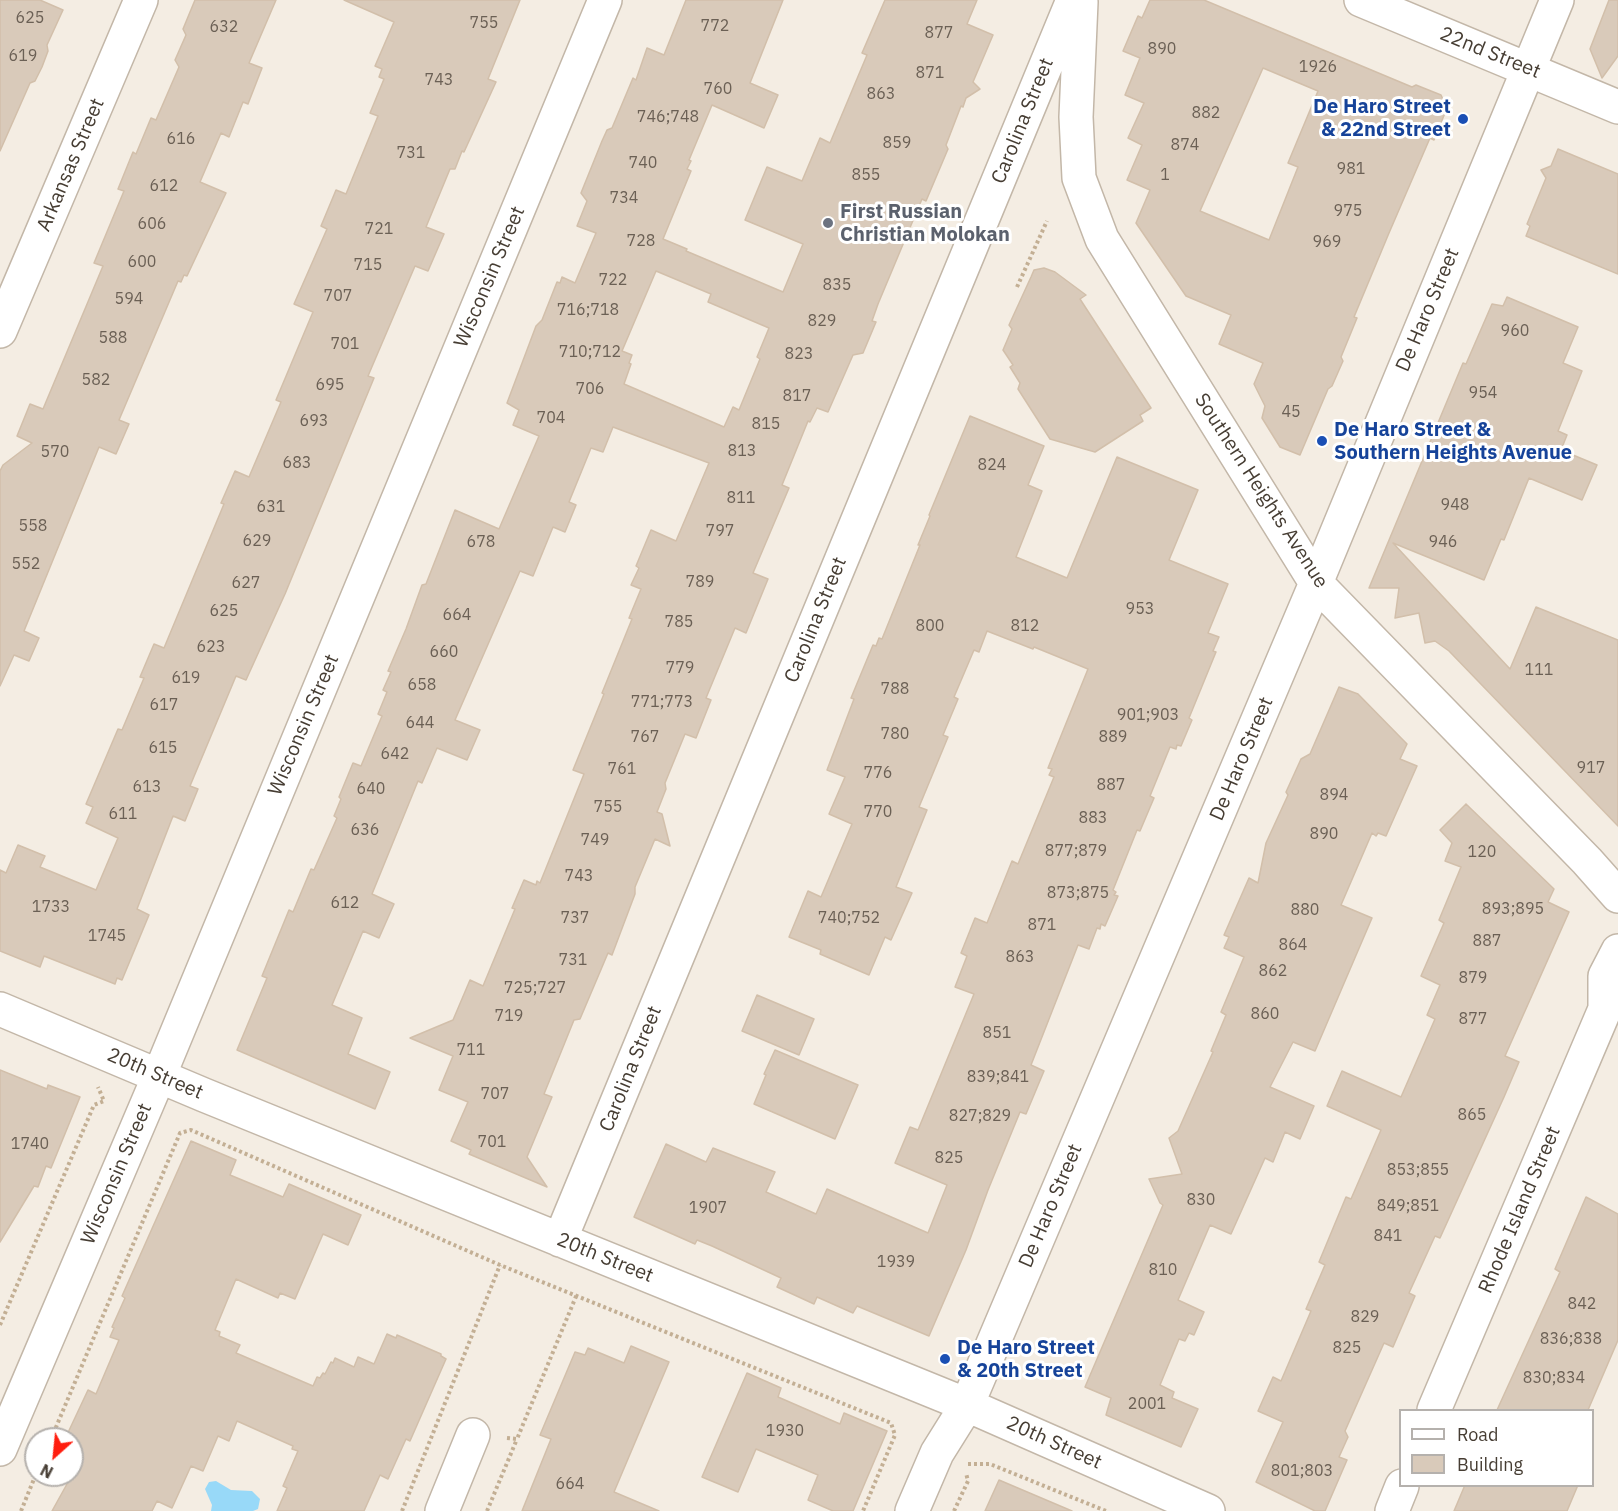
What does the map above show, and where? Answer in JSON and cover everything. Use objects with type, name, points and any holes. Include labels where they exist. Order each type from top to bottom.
[{"type":"street","name":"Arkansas Street","points":[[0,331],[141,0]]},
{"type":"street","name":"Wisconsin Street","points":[[0,1449],[159,1076],[605,0]]},
{"type":"street","name":"Carolina Street","points":[[560,1240],[1073,0]]},
{"type":"street","name":"Southern Heights Avenue","points":[[1081,0],[1076,117],[1079,178],[1102,239],[1316,583],[1587,861],[1618,896]]},
{"type":"street","name":"22nd Street","points":[[1361,0],[1618,106]]},
{"type":"street","name":"De Haro Street","points":[[912,1511],[937,1453],[967,1406],[1316,583],[1557,0]]},
{"type":"street","name":"Rhode Island Street","points":[[1434,1409],[1612,1003],[1605,976],[1618,951]]},
{"type":"street","name":"20th Street","points":[[0,1009],[967,1406],[1208,1511]]},
{"type":"street","points":[[441,1511],[473,1435]]},
{"type":"street","points":[[1392,1511],[1401,1487]]},
{"type":"path","points":[[1017,287],[1047,221]]},
{"type":"path","points":[[0,1326],[94,1105],[104,1101],[98,1087]]},
{"type":"path","points":[[56,1427],[180,1133],[191,1130],[500,1265],[577,1294],[891,1423],[895,1435],[863,1511]]},
{"type":"path","points":[[402,1511],[500,1265]]},
{"type":"path","points":[[488,1511],[577,1294]]},
{"type":"path","points":[[473,1435],[517,1439]]},
{"type":"path","points":[[954,1511],[968,1481],[964,1464],[990,1464],[1106,1511]]},
{"type":"path","points":[[21,1511],[31,1487]]},
{"type":"water","points":[[216,1481],[231,1490],[252,1491],[260,1499],[258,1509],[211,1511],[212,1505],[205,1489],[209,1482]]},
{"type":"building","points":[[0,0],[40,0],[63,10],[47,45],[48,51],[42,67],[35,81],[30,83],[0,151]]},
{"type":"building","points":[[195,0],[276,0],[249,63],[262,68],[248,104],[243,102],[229,137],[221,133],[200,182],[226,193],[187,276],[184,275],[181,282],[178,281],[119,420],[129,424],[116,454],[99,447],[24,631],[39,638],[29,661],[14,655],[0,686],[0,471],[3,465],[32,443],[17,436],[30,404],[43,409],[103,266],[94,263],[124,191],[118,189],[133,152],[136,154],[151,118],[156,120],[179,67],[175,60],[186,35],[183,29]]},
{"type":"building","points":[[344,0],[520,0],[488,79],[496,82],[464,152],[462,151],[455,169],[450,169],[426,227],[444,234],[428,271],[415,266],[368,376],[374,378],[285,594],[246,680],[236,676],[190,786],[198,789],[185,821],[173,816],[137,909],[149,915],[122,980],[117,978],[115,984],[44,956],[40,967],[0,951],[0,870],[6,873],[18,845],[45,856],[40,867],[96,890],[118,838],[86,823],[93,807],[86,804],[118,729],[122,730],[144,678],[140,677],[154,644],[164,648],[224,504],[221,503],[235,471],[249,477],[281,402],[276,400],[313,312],[294,304],[327,229],[321,226],[336,190],[346,194],[378,116],[370,113],[384,79],[379,77],[382,69],[375,66],[394,22]]},
{"type":"building","points":[[686,0],[783,0],[750,83],[778,95],[764,128],[712,105],[689,160],[691,161],[687,169],[691,171],[663,239],[783,292],[803,244],[745,220],[767,167],[802,181],[820,138],[830,143],[867,55],[862,53],[885,0],[977,0],[967,24],[993,35],[973,82],[980,89],[966,98],[963,107],[961,106],[946,145],[948,149],[926,201],[922,199],[878,304],[872,321],[876,322],[863,353],[853,355],[828,412],[817,408],[810,422],[808,421],[782,485],[789,488],[753,573],[768,579],[746,633],[735,628],[706,698],[711,700],[696,738],[685,734],[665,783],[666,789],[657,812],[662,814],[670,846],[655,839],[635,887],[635,894],[612,955],[608,953],[580,1019],[574,1020],[544,1094],[552,1097],[527,1157],[547,1187],[469,1154],[471,1150],[451,1141],[468,1102],[439,1090],[453,1056],[410,1038],[453,1020],[470,980],[483,986],[515,909],[512,908],[524,880],[536,885],[537,881],[540,883],[584,774],[573,770],[632,619],[629,618],[641,589],[631,585],[639,568],[636,566],[651,530],[676,541],[709,463],[613,427],[603,452],[591,448],[569,502],[576,505],[565,532],[553,527],[533,576],[520,571],[455,720],[480,730],[467,760],[437,748],[422,783],[418,781],[372,894],[394,904],[379,938],[363,931],[332,1005],[362,1018],[348,1054],[390,1072],[375,1109],[237,1050],[267,978],[262,976],[289,910],[293,912],[311,869],[314,870],[337,818],[334,816],[341,799],[339,797],[353,763],[361,766],[382,716],[378,714],[387,692],[383,690],[391,672],[388,671],[455,510],[499,529],[539,436],[513,425],[519,410],[507,403],[536,326],[542,320],[557,282],[560,283],[562,277],[575,283],[596,233],[577,226],[587,201],[581,193],[602,141],[607,130],[612,128],[633,78],[636,80],[647,48],[664,55]],"holes":[[[656,271],[711,294],[708,302],[769,328],[757,357],[760,359],[739,410],[733,407],[724,427],[624,384],[632,355],[622,351]]]},
{"type":"building","points":[[1150,0],[1204,0],[1412,87],[1416,85],[1441,95],[1447,108],[1434,140],[1430,138],[1389,233],[1354,317],[1357,318],[1341,357],[1343,361],[1332,386],[1328,389],[1300,455],[1280,447],[1262,418],[1265,406],[1254,384],[1263,363],[1219,344],[1231,315],[1186,296],[1136,223],[1150,190],[1127,180],[1142,145],[1128,138],[1144,103],[1125,95],[1140,58],[1123,51],[1138,16],[1142,18]],"holes":[[[1263,68],[1318,91],[1288,163],[1298,167],[1269,240],[1200,211]]]},
{"type":"building","points":[[1609,0],[1618,0],[1618,56],[1602,78],[1590,49]]},
{"type":"building","points":[[1558,149],[1618,174],[1618,274],[1526,236],[1530,226],[1527,224],[1546,178],[1541,170],[1551,166]]},
{"type":"building","points":[[1044,268],[1055,272],[1086,295],[1080,299],[1151,408],[1140,415],[1143,421],[1095,452],[1050,439],[1018,389],[1020,383],[1010,367],[1013,365],[1003,350],[1012,329],[1009,325],[1034,270]]},
{"type":"building","points":[[1507,297],[1578,327],[1563,363],[1582,371],[1558,431],[1567,435],[1561,450],[1597,465],[1582,500],[1529,478],[1504,540],[1501,539],[1484,580],[1393,543],[1510,669],[1536,607],[1618,640],[1618,826],[1449,651],[1435,641],[1425,643],[1419,613],[1395,618],[1399,588],[1369,588],[1463,363],[1466,364],[1492,304],[1503,306]]},
{"type":"building","points":[[970,416],[1044,446],[1028,485],[1042,491],[1016,557],[1067,578],[1117,457],[1198,490],[1169,560],[1228,584],[1208,633],[1219,637],[1213,651],[1216,652],[1189,718],[1192,720],[1181,746],[1177,745],[1176,749],[1170,747],[1150,796],[1154,798],[1140,831],[1137,830],[1113,890],[1116,892],[1114,895],[1118,896],[1105,926],[1101,924],[1100,929],[1097,928],[1089,949],[1078,945],[1031,1065],[1044,1071],[1026,1114],[1020,1112],[966,1250],[929,1336],[857,1306],[853,1313],[817,1297],[814,1304],[777,1287],[781,1278],[712,1246],[697,1240],[695,1244],[634,1217],[666,1144],[706,1162],[713,1148],[775,1172],[766,1192],[816,1214],[827,1189],[928,1233],[947,1185],[895,1163],[910,1127],[918,1130],[974,994],[955,987],[967,956],[961,953],[975,918],[987,923],[1012,861],[1018,864],[1054,777],[1049,775],[1052,769],[1048,768],[1088,669],[987,631],[979,652],[974,650],[954,697],[958,699],[943,735],[948,737],[919,807],[927,810],[896,887],[912,893],[891,940],[885,937],[869,975],[820,954],[821,950],[789,937],[808,891],[821,897],[852,824],[829,814],[845,777],[827,770],[854,699],[851,698],[873,645],[876,646],[879,638],[882,639]]},
{"type":"building","points":[[1339,687],[1358,694],[1407,744],[1400,759],[1417,766],[1386,836],[1378,833],[1376,836],[1372,833],[1341,905],[1372,918],[1315,1051],[1293,1042],[1270,1087],[1314,1106],[1300,1139],[1285,1132],[1273,1162],[1265,1158],[1231,1234],[1210,1225],[1178,1300],[1204,1312],[1194,1335],[1189,1333],[1185,1341],[1179,1339],[1160,1385],[1174,1392],[1172,1398],[1198,1409],[1181,1447],[1106,1415],[1111,1398],[1085,1387],[1163,1205],[1149,1179],[1182,1174],[1169,1138],[1178,1131],[1213,1052],[1211,1051],[1226,1015],[1221,1012],[1244,957],[1224,948],[1229,937],[1224,935],[1249,878],[1258,883],[1266,843],[1288,795],[1286,792],[1301,759],[1310,754]]},
{"type":"building","points":[[1466,804],[1554,889],[1548,902],[1569,912],[1505,1056],[1519,1062],[1440,1238],[1435,1236],[1409,1293],[1415,1296],[1393,1347],[1384,1343],[1345,1431],[1348,1437],[1339,1457],[1347,1460],[1325,1511],[1315,1511],[1256,1482],[1283,1422],[1258,1411],[1273,1377],[1281,1381],[1311,1311],[1306,1309],[1325,1265],[1319,1262],[1346,1197],[1351,1199],[1381,1130],[1327,1106],[1342,1071],[1401,1097],[1435,1019],[1427,1015],[1440,985],[1421,976],[1444,923],[1439,920],[1461,867],[1445,861],[1452,843],[1440,830]]},
{"type":"building","points":[[757,995],[814,1019],[799,1055],[742,1031]]},
{"type":"building","points":[[775,1050],[858,1085],[835,1139],[754,1104]]},
{"type":"building","points":[[0,1070],[47,1089],[48,1085],[80,1097],[51,1168],[46,1166],[38,1187],[34,1186],[0,1242]]},
{"type":"building","points":[[191,1141],[236,1160],[230,1175],[283,1197],[289,1184],[361,1215],[348,1245],[323,1234],[295,1299],[280,1293],[278,1298],[236,1279],[215,1330],[220,1332],[219,1336],[240,1345],[236,1353],[313,1386],[317,1377],[320,1378],[323,1373],[325,1374],[335,1358],[354,1367],[358,1357],[374,1364],[387,1334],[396,1338],[397,1335],[441,1354],[446,1359],[410,1441],[406,1439],[388,1479],[380,1475],[364,1511],[277,1511],[287,1488],[283,1486],[298,1451],[292,1449],[293,1446],[237,1421],[229,1441],[218,1436],[203,1471],[191,1466],[172,1508],[157,1501],[152,1511],[52,1511],[65,1487],[84,1487],[84,1427],[71,1427],[88,1390],[96,1394],[119,1340],[110,1337],[125,1298],[122,1296]]},
{"type":"building","points":[[1586,1197],[1618,1214],[1618,1340],[1588,1409],[1497,1409],[1560,1272],[1555,1269]]},
{"type":"building","points":[[631,1346],[669,1362],[614,1492],[659,1511],[522,1511],[551,1439],[540,1435],[575,1352],[585,1355],[588,1348],[624,1363]]},
{"type":"building","points":[[747,1373],[781,1388],[778,1397],[840,1424],[844,1413],[887,1431],[853,1511],[833,1511],[808,1500],[818,1475],[756,1449],[738,1492],[702,1477]]},
{"type":"building","points":[[999,1480],[1072,1511],[985,1511]]},
{"type":"building","points":[[1464,1487],[1577,1487],[1567,1511],[1454,1511]]},
{"type":"place","name":"De Haro Street & 22nd Street","points":[[1463,119]]},
{"type":"place","name":"First Russian Christian Molokan","points":[[828,223]]},
{"type":"place","name":"De Haro Street & Southern Heights Avenue","points":[[1322,441]]},
{"type":"place","name":"De Haro Street & 20th Street","points":[[945,1359]]}]
